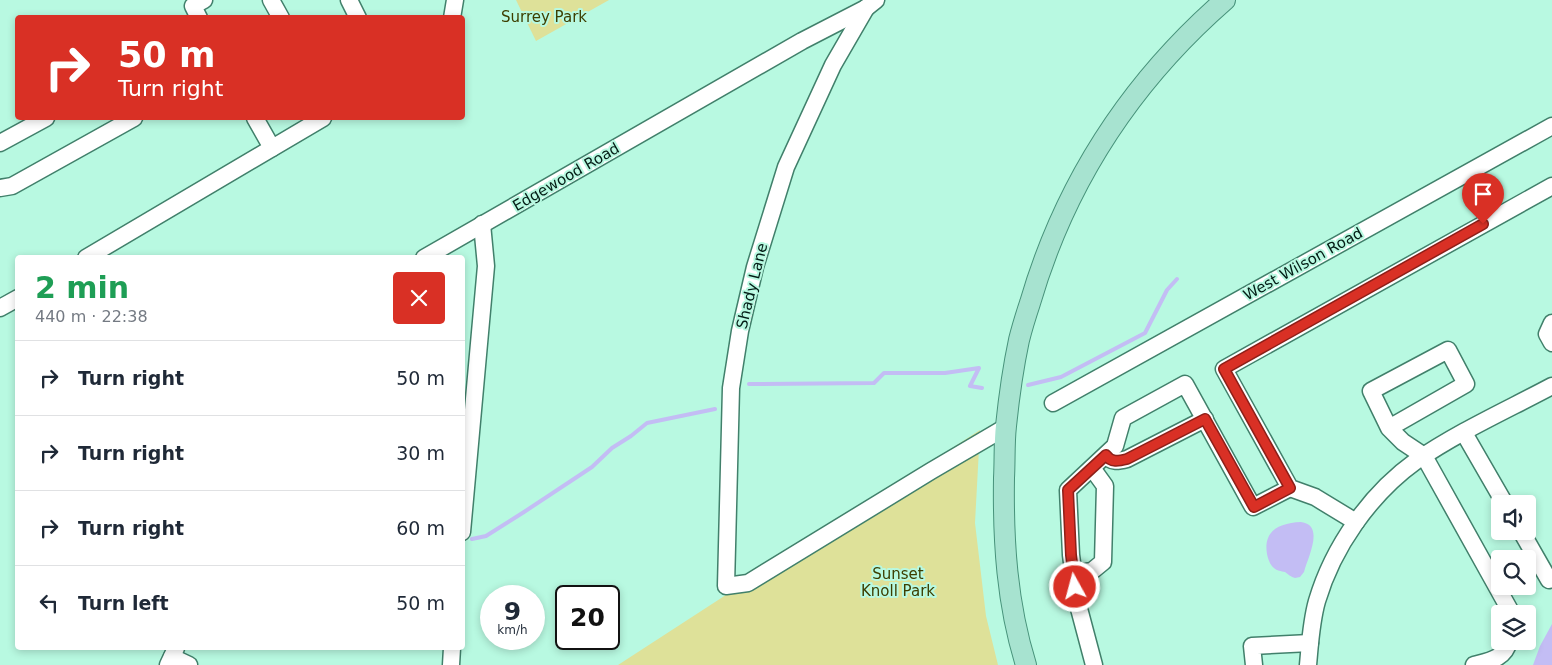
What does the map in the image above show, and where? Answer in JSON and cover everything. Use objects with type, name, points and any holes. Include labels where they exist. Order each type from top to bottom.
[{"type":"main road","points":[[1026,665],[1019,643],[1008,583],[1003,522],[1006,427],[1019,340],[1040,269],[1074,190],[1100,145],[1136,94],[1172,52],[1225,0]]},
{"type":"street","points":[[198,15],[193,6],[204,0]]},
{"type":"street","points":[[271,0],[278,15]]},
{"type":"street","points":[[349,0],[356,15]]},
{"type":"street","points":[[452,15],[455,0]]},
{"type":"street","name":"Shady Lane","points":[[871,4],[834,65],[786,167],[756,267],[740,331],[731,388],[726,586],[748,583],[1006,427]]},
{"type":"street","name":"Edgewood Road","points":[[429,255],[802,41],[871,4]]},
{"type":"street","points":[[0,143],[42,120]]},
{"type":"street","points":[[0,188],[12,186],[130,120]]},
{"type":"street","points":[[256,120],[272,148]]},
{"type":"street","points":[[91,255],[320,120]]},
{"type":"street","name":"West Wilson Road","points":[[1053,402],[1552,126]]},
{"type":"street","points":[[1356,522],[1315,497],[1290,488],[1224,369],[1552,186]]},
{"type":"street","points":[[465,499],[486,266],[482,224]]},
{"type":"street","points":[[0,308],[15,300]]},
{"type":"street","points":[[1552,323],[1547,334],[1552,343]]},
{"type":"street","points":[[1389,428],[1466,384],[1448,350],[1371,391],[1389,428],[1403,442],[1424,456],[1507,605]]},
{"type":"street","points":[[1094,665],[1077,601],[1071,555],[1068,490],[1115,446],[1123,418],[1185,384],[1254,507],[1290,488]]},
{"type":"street","points":[[1308,665],[1317,601],[1337,553],[1356,522],[1375,498],[1396,478],[1424,456],[1552,386]]},
{"type":"street","points":[[1106,455],[1108,458],[1116,461],[1127,459],[1205,419]]},
{"type":"street","points":[[1464,433],[1500,495]]},
{"type":"street","points":[[1073,574],[1092,571],[1103,562],[1105,486],[1092,468]]},
{"type":"street","points":[[1526,540],[1549,580],[1552,578]]},
{"type":"street","points":[[1254,665],[1252,646],[1310,642]]},
{"type":"street","points":[[451,665],[452,650]]},
{"type":"street","points":[[1474,665],[1500,658],[1505,650]]},
{"type":"street","points":[[172,656],[188,665]]},
{"type":"green space","name":"Surrey Park","points":[[516,0],[609,0],[536,41]]},
{"type":"green space","name":"Sunset Knoll Park","points":[[980,430],[975,523],[986,616],[998,665],[618,665]]},
{"type":"shaded area","points":[[1301,522],[1308,524],[1314,535],[1304,572],[1300,577],[1295,578],[1285,572],[1276,570],[1270,564],[1266,546],[1270,534],[1275,529],[1286,524]]},
{"type":"shaded area","points":[[1552,624],[1552,665],[1533,665],[1540,646]]},
{"type":"waterway","points":[[1028,385],[1061,377],[1145,333],[1167,290],[1177,279]]},
{"type":"waterway","points":[[749,384],[874,383],[884,373],[945,373],[979,368],[970,386],[982,388]]},
{"type":"waterway","points":[[472,539],[486,536],[592,467],[612,448],[647,423],[715,409]]},
{"type":"route","points":[[1075,587],[1071,555],[1068,490],[1106,455],[1108,458],[1116,461],[1127,459],[1205,419],[1254,507],[1290,488],[1224,369],[1483,224]]}]
